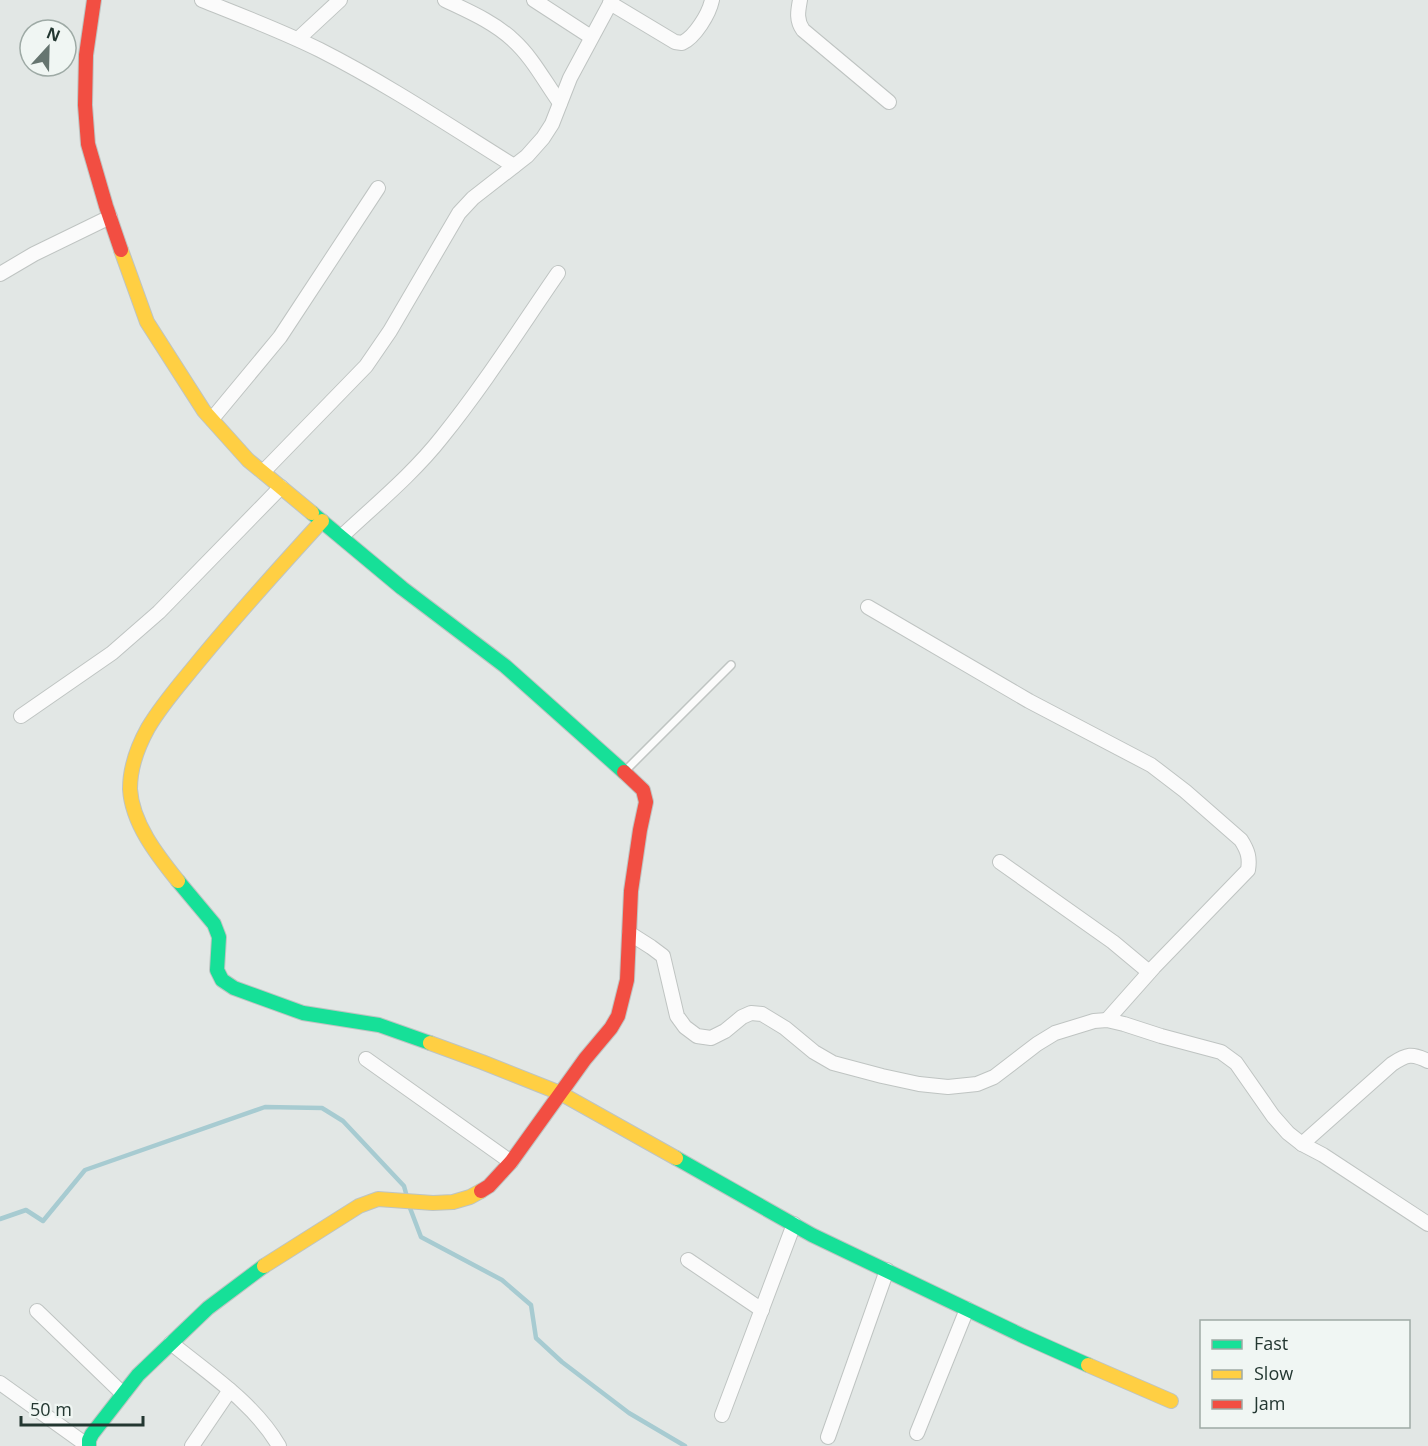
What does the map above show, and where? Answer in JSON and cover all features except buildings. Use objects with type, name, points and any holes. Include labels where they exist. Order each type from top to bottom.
[{"type":"street","points":[[0,1383],[88,1446],[92,1434],[138,1375],[208,1308],[256,1271],[340,1217],[359,1206],[378,1199],[453,1202],[470,1197],[489,1186],[511,1162],[618,1016],[627,980],[631,891],[646,802],[643,790],[624,771],[505,666],[402,588],[248,460],[190,391],[147,322],[110,217],[88,144],[84,105],[86,55],[94,0]]},
{"type":"street","points":[[202,0],[322,51],[406,98],[514,166]]},
{"type":"street","points":[[298,39],[339,0]]},
{"type":"street","points":[[445,0],[494,25],[515,41],[560,103]]},
{"type":"street","points":[[534,0],[591,37]]},
{"type":"street","points":[[263,472],[366,366],[390,332],[459,213],[473,198],[527,156],[543,138],[552,124],[570,78],[611,2],[675,42],[682,43],[692,36],[705,17],[712,0]]},
{"type":"street","points":[[800,0],[798,17],[803,30],[889,102]]},
{"type":"street","points":[[212,419],[280,337],[378,188]]},
{"type":"street","points":[[0,274],[34,254],[110,217]]},
{"type":"street","points":[[341,537],[419,463],[441,438],[486,378],[558,273]]},
{"type":"street","points":[[21,716],[112,653],[159,612],[281,487]]},
{"type":"street","points":[[322,521],[229,623],[162,708],[145,734],[135,758],[131,776],[131,795],[138,818],[155,852],[214,924],[219,937],[217,970],[222,980],[234,988],[303,1013],[379,1025],[560,1093],[812,1234],[1023,1336],[1171,1401]]},
{"type":"street","points":[[868,607],[1029,701],[1151,765],[1241,840],[1248,850],[1250,861],[1248,870],[1149,972],[1107,1020]]},
{"type":"street","points":[[1000,862],[1113,942],[1149,972]]},
{"type":"street","points":[[629,933],[663,956],[677,1016],[685,1028],[696,1036],[711,1038],[725,1031],[742,1017],[751,1013],[762,1014],[833,1063],[919,1084],[948,1087],[977,1083],[994,1077],[1055,1033],[1094,1021],[1107,1020],[1124,1024],[1221,1052],[1236,1063],[1273,1116],[1288,1133],[1428,1224]]},
{"type":"street","points":[[1302,1144],[1404,1056],[1416,1055],[1428,1061]]},
{"type":"street","points":[[366,1059],[511,1162]]},
{"type":"street","points":[[722,1415],[794,1224]]},
{"type":"street","points":[[688,1260],[762,1310]]},
{"type":"street","points":[[828,1437],[887,1270]]},
{"type":"street","points":[[917,1433],[967,1309]]},
{"type":"street","points":[[37,1311],[123,1394]]},
{"type":"street","points":[[171,1343],[248,1406],[263,1422],[279,1446]]},
{"type":"street","points":[[192,1446],[230,1390]]},
{"type":"lane","points":[[624,771],[731,665]]},
{"type":"waterway","points":[[0,1219],[26,1210],[43,1221],[85,1170],[265,1107],[322,1108],[343,1121],[404,1186],[407,1197]]},
{"type":"waterway","points":[[410,1208],[421,1237],[502,1280],[531,1305],[536,1338],[562,1362],[629,1413],[685,1446]]},
{"type":"traffic: fast","points":[[312,513],[402,588],[505,666],[624,772]]},
{"type":"traffic: fast","points":[[178,881],[214,924],[219,937],[217,970],[222,980],[234,988],[303,1013],[379,1025],[430,1043]]},
{"type":"traffic: fast","points":[[676,1158],[812,1235],[1088,1365]]},
{"type":"traffic: fast","points":[[89,1446],[92,1434],[138,1375],[208,1308],[264,1266]]},
{"type":"traffic: slow","points":[[121,250],[147,322],[204,411],[248,460],[312,513]]},
{"type":"traffic: slow","points":[[178,881],[154,849],[135,814],[130,789],[131,773],[138,749],[148,728],[172,694],[244,608],[322,521]]},
{"type":"traffic: slow","points":[[430,1043],[560,1093],[676,1158]]},
{"type":"traffic: slow","points":[[264,1266],[359,1206],[378,1199],[453,1202],[481,1191]]},
{"type":"traffic: slow","points":[[1088,1365],[1171,1401]]},
{"type":"traffic: jam","points":[[94,0],[86,55],[85,105],[88,144],[121,250]]},
{"type":"traffic: jam","points":[[481,1191],[489,1186],[511,1162],[618,1016],[627,980],[631,891],[646,802],[643,790],[624,772]]}]
